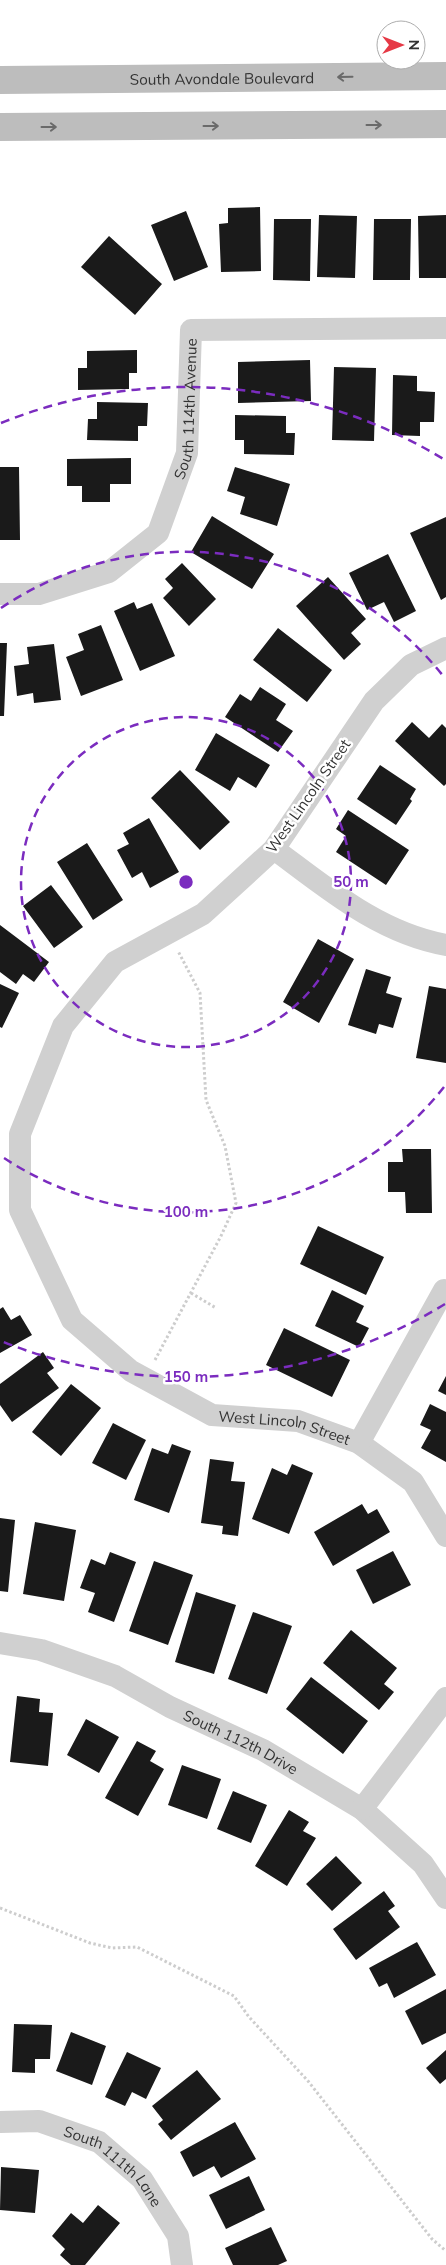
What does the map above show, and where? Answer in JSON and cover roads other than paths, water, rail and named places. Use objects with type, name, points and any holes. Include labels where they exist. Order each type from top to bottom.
[{"type":"main road","name":"South Avondale Boulevard","points":[[0,80],[446,76]]},
{"type":"main road","points":[[0,127],[446,124]]},
{"type":"street","name":"South 114th Avenue","points":[[0,594],[39,594],[109,572],[158,533],[187,453],[191,330],[446,328]]},
{"type":"street","name":"West Lincoln Street","points":[[446,648],[411,665],[374,701],[274,849],[203,914],[115,962],[62,1026],[20,1134],[20,1210],[72,1320],[131,1371],[212,1415],[298,1421],[359,1443],[413,1482],[446,1536]]},
{"type":"street","points":[[274,849],[345,901],[378,922],[407,936],[446,945]]},
{"type":"street","points":[[359,1443],[444,1290]]},
{"type":"street","name":"South 112th Drive","points":[[0,1643],[41,1650],[115,1676],[170,1707],[263,1750],[362,1809],[423,1864],[446,1898]]},
{"type":"street","points":[[362,1809],[446,1698]]},
{"type":"street","name":"South 111th Lane","points":[[0,2122],[39,2121],[100,2142],[142,2179],[178,2236],[182,2265]]}]
